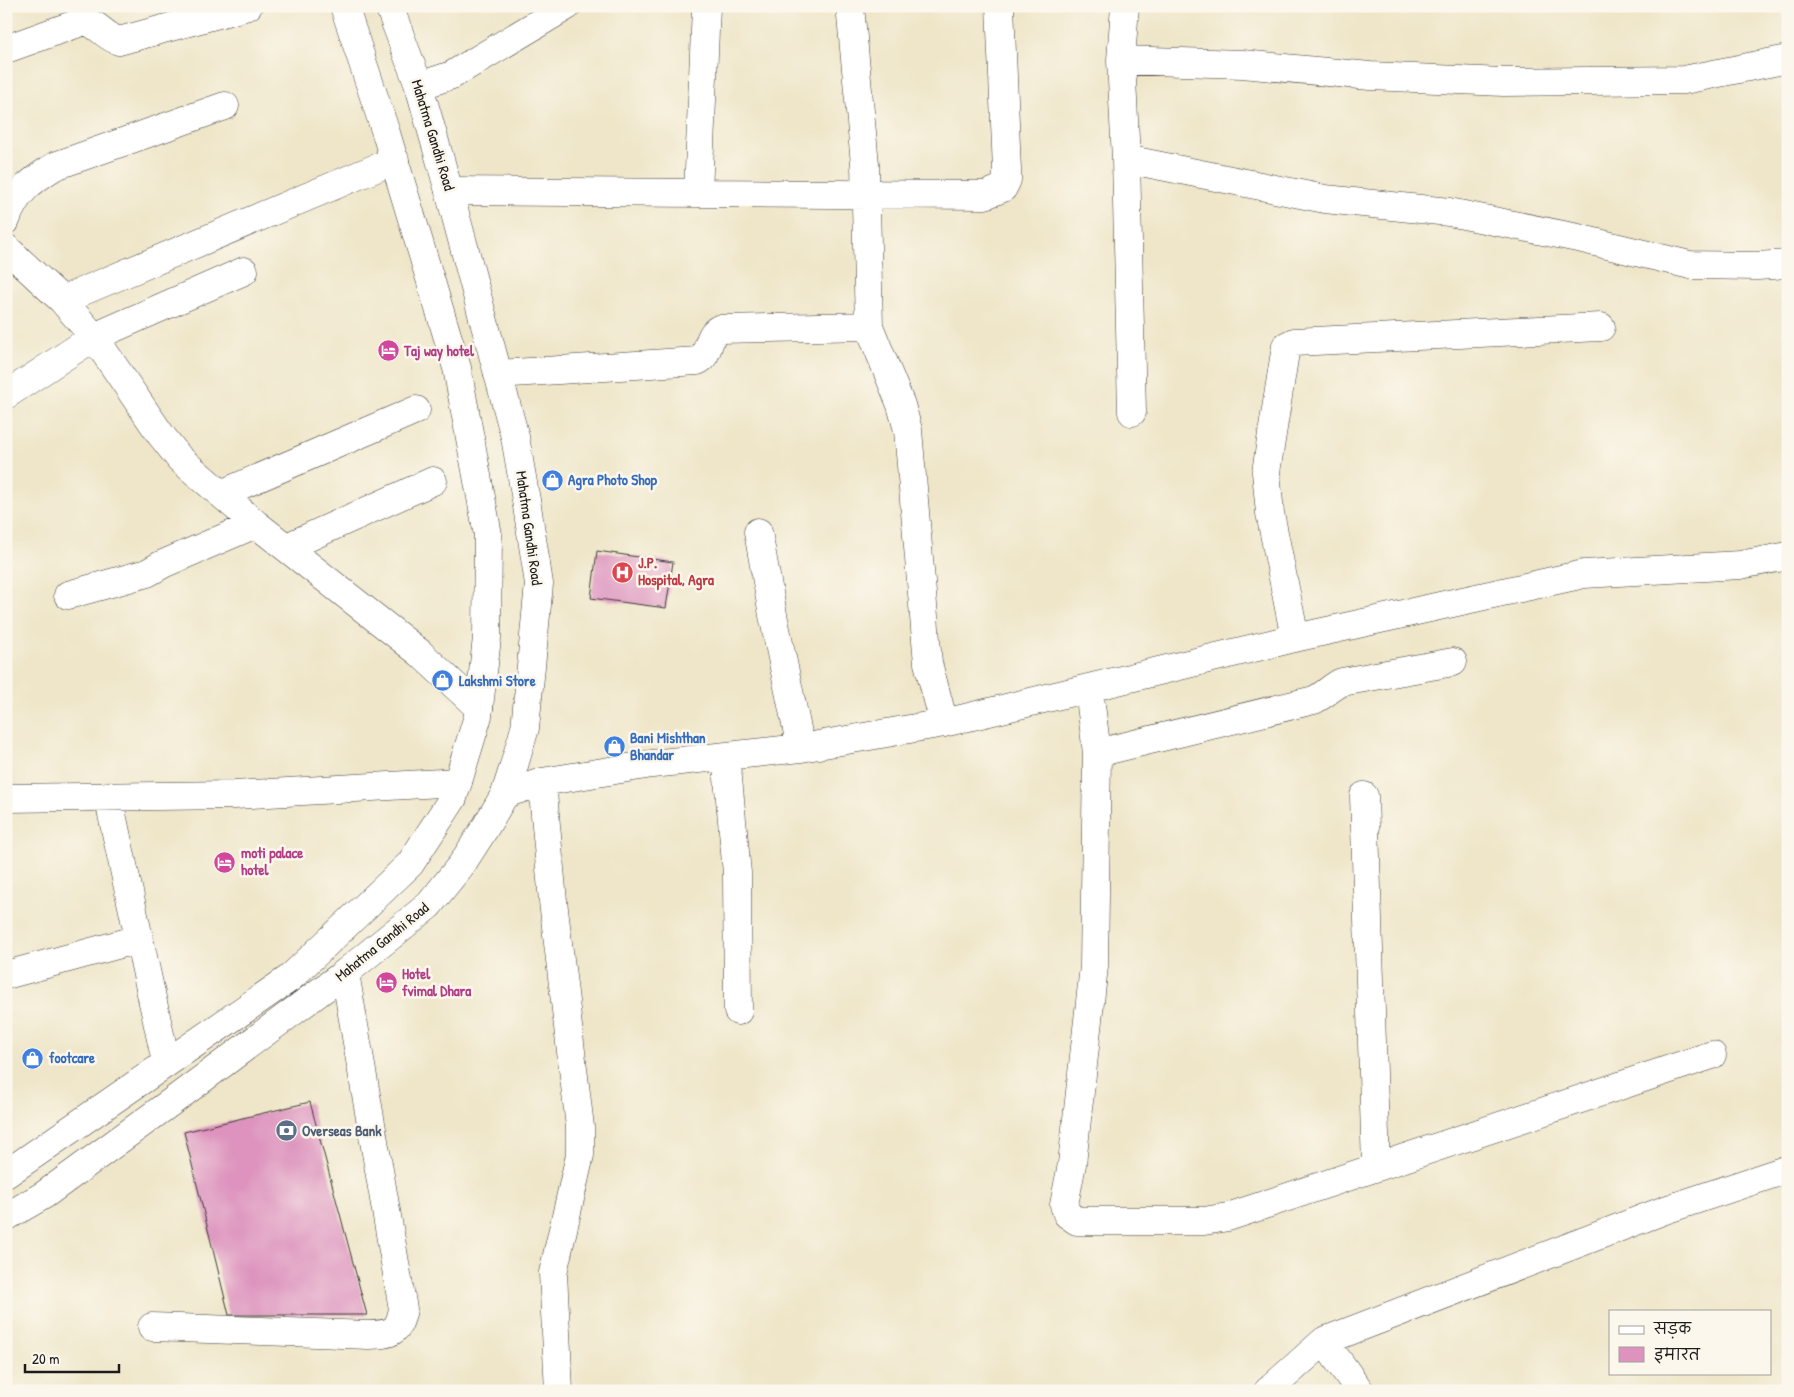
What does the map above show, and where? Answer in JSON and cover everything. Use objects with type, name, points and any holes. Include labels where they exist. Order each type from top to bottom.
[{"type":"main road","points":[[6,49],[84,21],[94,23],[110,38],[118,41],[248,6]]},
{"type":"main road","points":[[6,1174],[290,978],[410,864],[453,798],[458,782],[479,708],[487,638],[488,536],[457,368],[395,160],[344,6]]},
{"type":"main road","name":"Mahatma Gandhi Road","points":[[6,1217],[44,1195],[345,973],[429,905],[462,864],[505,794],[525,728],[539,584],[515,437],[419,86],[389,6]]},
{"type":"main road","points":[[419,86],[452,75],[567,6]]},
{"type":"main road","points":[[850,6],[865,192],[868,326],[901,406],[908,430],[928,663],[944,723]]},
{"type":"main road","points":[[449,191],[865,192],[985,195],[1003,188],[1007,180],[1000,6]]},
{"type":"main road","points":[[1126,6],[1121,60],[1126,159],[1132,412]]},
{"type":"main road","points":[[698,193],[706,7]]},
{"type":"main road","points":[[1121,60],[1242,64],[1370,76],[1513,82],[1684,80],[1788,59]]},
{"type":"main road","points":[[6,220],[12,204],[32,181],[56,166],[225,106]]},
{"type":"main road","points":[[1126,159],[1325,199],[1449,212],[1587,240],[1690,264],[1757,266],[1788,264]]},
{"type":"main road","points":[[62,300],[395,160]]},
{"type":"main road","points":[[6,248],[62,300],[94,337],[161,436],[180,459],[256,524],[287,546],[420,653],[479,708]]},
{"type":"main road","points":[[6,395],[94,337],[244,271]]},
{"type":"main road","points":[[498,374],[697,361],[704,356],[714,332],[719,329],[868,326]]},
{"type":"main road","points":[[1295,638],[1270,514],[1266,472],[1286,346],[1294,342],[1601,327]]},
{"type":"main road","points":[[221,494],[416,410]]},
{"type":"main road","points":[[287,546],[433,481]]},
{"type":"main road","points":[[68,595],[147,573],[163,564],[256,524]]},
{"type":"main road","points":[[758,532],[801,748]]},
{"type":"main road","points":[[505,794],[542,782],[652,764],[801,748],[944,723],[1295,638],[1584,574],[1740,565],[1788,556]]},
{"type":"main road","points":[[1097,753],[1314,700],[1326,695],[1334,686],[1342,682],[1453,662]]},
{"type":"main road","points":[[1089,689],[1097,753],[1094,966],[1072,1164],[1064,1204],[1067,1214],[1077,1221],[1204,1221],[1228,1217],[1712,1055]]},
{"type":"main road","points":[[726,757],[737,873],[738,1010]]},
{"type":"main road","points":[[6,798],[234,795],[458,782]]},
{"type":"main road","points":[[542,782],[553,902],[580,1127],[580,1155],[553,1273],[559,1391]]},
{"type":"main road","points":[[108,796],[166,1062]]},
{"type":"main road","points":[[1364,796],[1376,1166]]},
{"type":"main road","points":[[6,975],[139,939]]},
{"type":"main road","points":[[152,1327],[368,1335],[393,1331],[400,1324],[404,1309],[345,973]]},
{"type":"main road","points":[[1268,1391],[1324,1341],[1665,1210],[1788,1169]]},
{"type":"main road","points":[[1324,1341],[1360,1391]]},
{"type":"building","points":[[597,551],[673,562],[666,608],[591,598]]},
{"type":"building","points":[[310,1102],[367,1315],[229,1315],[184,1132]]},
{"type":"place","name":"Taj way hotel","points":[[388,351]]},
{"type":"place","name":"Agra Photo Shop","points":[[552,480]]},
{"type":"place","name":"J.P. Hospital, Agra","points":[[622,572]]},
{"type":"place","name":"Lakshmi Store","points":[[443,681]]},
{"type":"place","name":"Bani Mishthan Bhandar","points":[[614,747]]},
{"type":"place","name":"moti palace hotel","points":[[225,862]]},
{"type":"place","name":"Hotel fvimal Dhara","points":[[386,983]]},
{"type":"place","name":"footcare","points":[[33,1058]]},
{"type":"place","name":"Overseas Bank","points":[[286,1131]]}]
